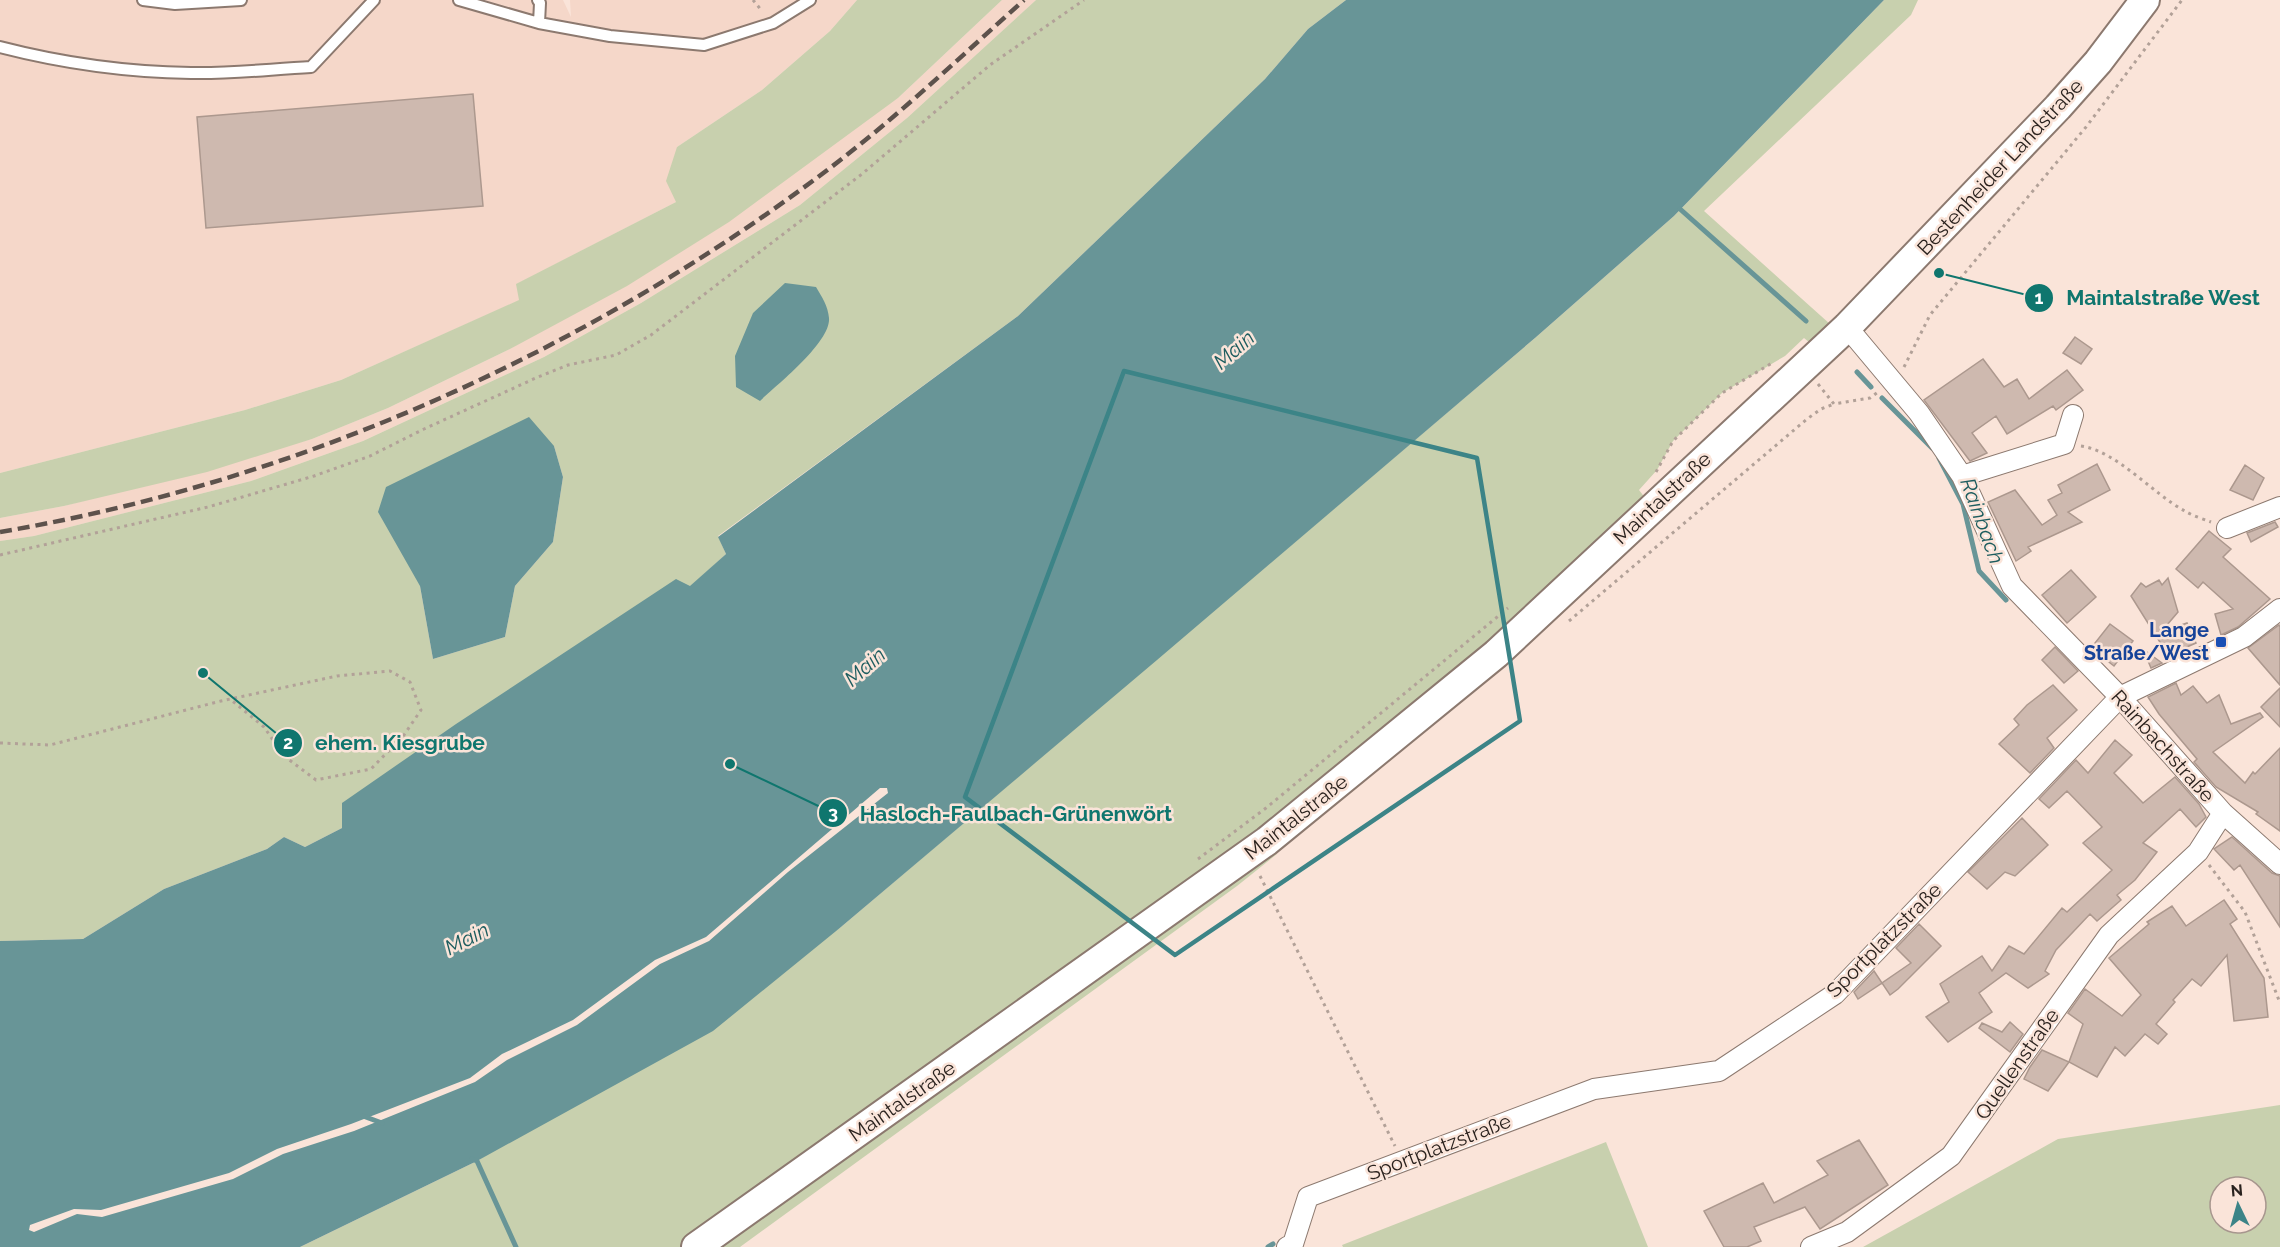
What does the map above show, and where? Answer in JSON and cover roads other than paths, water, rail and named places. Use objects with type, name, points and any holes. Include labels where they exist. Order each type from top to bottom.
[{"type":"main road","name":"Bestenheider Landstraße","points":[[1847,327],[2058,107],[2098,62],[2145,0]]},
{"type":"main road","name":"Maintalstraße","points":[[696,1247],[1268,841],[1496,654],[1847,327]]},
{"type":"street","name":"Rainbachstraße","points":[[1847,327],[1920,413],[1962,476],[2012,586],[2120,697],[2223,813]]},
{"type":"street","points":[[1962,476],[2064,444],[2073,415]]},
{"type":"street","points":[[2227,528],[2280,507]]},
{"type":"street","points":[[2120,697],[2244,637],[2280,609]]},
{"type":"street","name":"Sportplatzstraße","points":[[1287,1247],[1293,1244],[1308,1197],[1594,1089],[1719,1071],[1834,994],[2120,697]]},
{"type":"street","points":[[2223,813],[2280,864]]},
{"type":"street","name":"Quellenstraße","points":[[1811,1247],[1847,1232],[1951,1156],[2109,935],[2198,852],[2223,813]]},
{"type":"lane","points":[[143,0],[175,4],[241,0]]},
{"type":"lane","points":[[0,48],[33,56],[105,67],[192,73],[310,67],[374,0]]},
{"type":"lane","points":[[459,0],[539,23],[610,36],[704,45],[773,23],[810,0]]},
{"type":"lane","points":[[538,0],[540,3],[539,23]]},
{"type":"water","name":"Main","points":[[1346,0],[1884,0],[1674,216],[1535,338],[1157,660],[841,927],[713,1031],[477,1161],[300,1247],[0,1247],[0,941],[83,939],[164,889],[267,849],[284,837],[305,847],[342,828],[342,803],[456,724],[676,579],[690,586],[726,554],[718,537],[1018,316],[1265,79],[1308,29]],"holes":[[[880,788],[887,788],[888,793],[788,872],[709,941],[660,964],[577,1025],[507,1060],[475,1082],[354,1131],[283,1154],[233,1179],[102,1217],[77,1214],[34,1232],[29,1230],[30,1225],[74,1209],[101,1210],[229,1173],[277,1149],[351,1124],[470,1078],[502,1054],[573,1020],[655,960],[706,937]]]},
{"type":"water","points":[[785,283],[816,287],[827,310],[829,318],[827,328],[822,339],[802,362],[760,401],[736,387],[735,356],[753,313]]},
{"type":"water","points":[[529,417],[554,446],[563,477],[553,542],[515,586],[505,637],[433,659],[420,586],[378,512],[386,487]]},
{"type":"waterway","name":"Rainbach","points":[[1680,209],[1806,321]]},
{"type":"waterway","name":"Rainbach","points":[[1857,372],[1871,387]]},
{"type":"waterway","name":"Rainbach","points":[[1882,398],[1932,448]]},
{"type":"waterway","name":"Rainbach","points":[[1939,458],[1963,504],[1979,571],[2006,600]]},
{"type":"waterway","points":[[363,1116],[382,1123]]},
{"type":"waterway","points":[[472,1159],[477,1161],[516,1247]]},
{"type":"waterway","points":[[1268,1247],[1273,1244]]},
{"type":"railway","points":[[0,532],[110,510],[219,480],[325,445],[430,403],[532,354],[631,301],[726,241],[818,177],[898,113],[1024,0]]},
{"type":"place","name":"Maintalstraße West","points":[[1939,273]]},
{"type":"place","name":"Lange Straße/West","points":[[2221,642]]},
{"type":"place","name":"ehem. Kiesgrube","points":[[203,673]]},
{"type":"place","name":"Hasloch-Faulbach-Grünenwört","points":[[730,764]]}]
